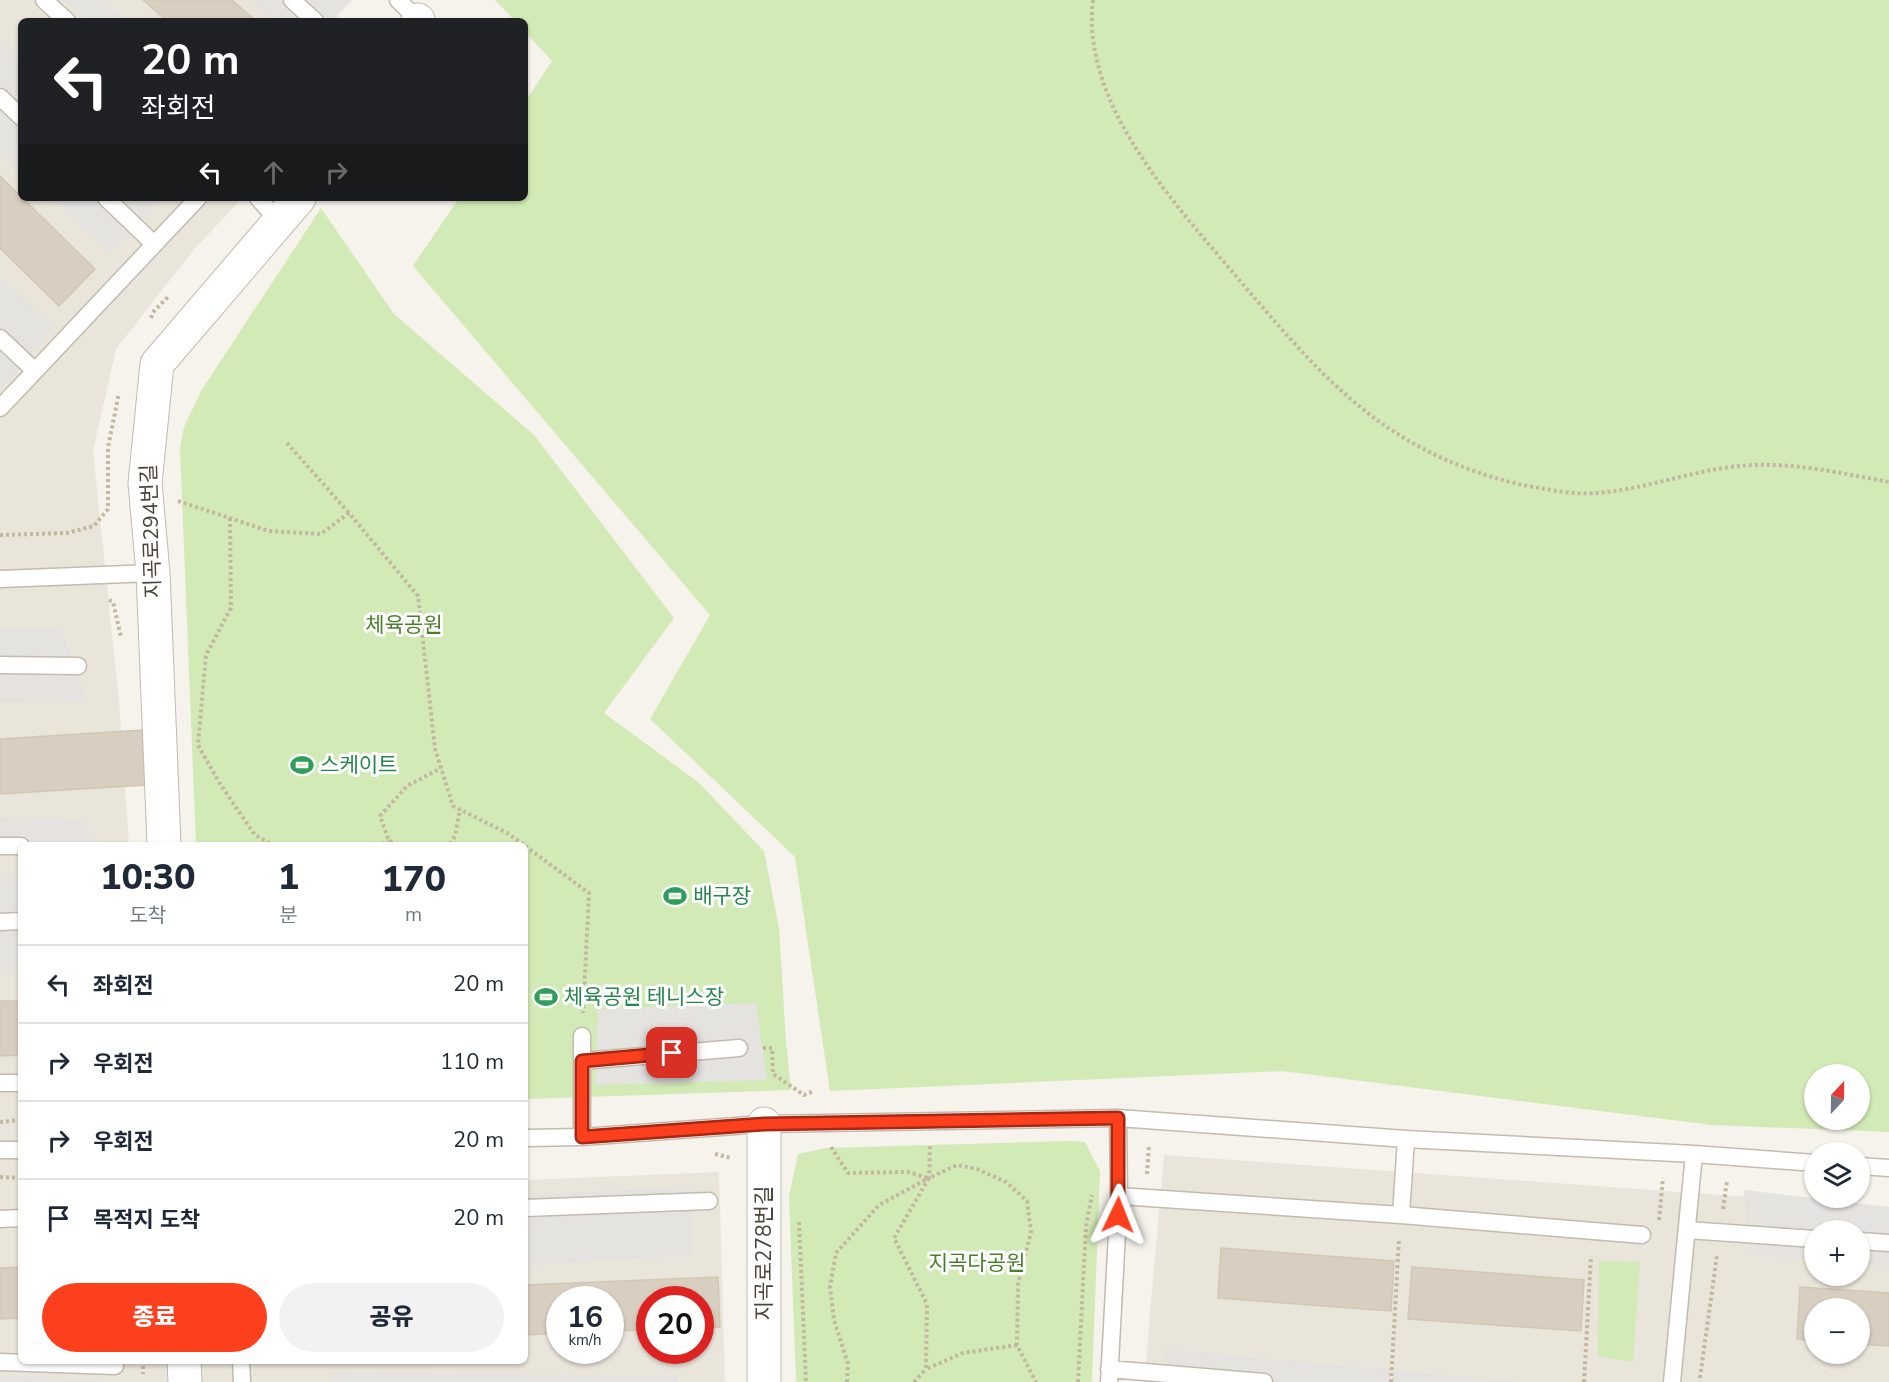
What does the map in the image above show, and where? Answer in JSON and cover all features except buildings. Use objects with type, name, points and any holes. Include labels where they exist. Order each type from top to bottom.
[{"type":"street","name":"지곡로294번길","points":[[164,842],[153,573],[146,494],[157,364],[279,206]]},
{"type":"street","name":"지곡로278번길","points":[[764,1124],[764,1382]]},
{"type":"street","points":[[184,1364],[185,1382]]},
{"type":"lane","points":[[44,0],[64,18]]},
{"type":"lane","points":[[292,0],[312,18]]},
{"type":"lane","points":[[0,98],[18,114]]},
{"type":"lane","points":[[109,201],[154,244]]},
{"type":"lane","points":[[0,408],[195,201]]},
{"type":"lane","points":[[0,338],[35,371]]},
{"type":"lane","points":[[0,579],[153,573]]},
{"type":"lane","points":[[0,665],[78,666]]},
{"type":"lane","points":[[0,846],[18,846]]},
{"type":"lane","points":[[0,922],[18,921]]},
{"type":"lane","points":[[582,1036],[582,1137]]},
{"type":"lane","points":[[582,1061],[739,1048]]},
{"type":"lane","points":[[0,1083],[18,1083]]},
{"type":"lane","points":[[528,1138],[582,1137],[764,1124],[1118,1118],[1406,1139],[1804,1162]]},
{"type":"lane","points":[[1118,1118],[1119,1196],[1109,1376],[1264,1382]]},
{"type":"lane","points":[[1401,1215],[1406,1139]]},
{"type":"lane","points":[[0,1150],[18,1150]]},
{"type":"lane","points":[[1671,1382],[1694,1154]]},
{"type":"lane","points":[[1870,1167],[1889,1168]]},
{"type":"lane","points":[[1119,1196],[1401,1215],[1642,1235]]},
{"type":"lane","points":[[528,1208],[709,1201]]},
{"type":"lane","points":[[0,1220],[18,1218]]},
{"type":"lane","points":[[1687,1230],[1804,1238]]},
{"type":"lane","points":[[1870,1242],[1889,1243]]},
{"type":"lane","points":[[0,1362],[18,1363]]},
{"type":"lane","points":[[58,1364],[115,1366],[115,1364]]},
{"type":"lane","points":[[241,1364],[242,1382]]},
{"type":"path","points":[[1093,0],[1092,34],[1103,82],[1131,140],[1151,170],[1202,236],[1299,349],[1358,405],[1396,433],[1455,463],[1495,477],[1536,488],[1575,493],[1596,493],[1713,469],[1754,465],[1810,468],[1889,482]]},
{"type":"path","points":[[287,443],[418,596],[435,749],[453,806],[507,833],[520,842]]},
{"type":"path","points":[[108,488],[163,496],[269,531],[321,534],[349,513]]},
{"type":"path","points":[[230,518],[231,608],[206,655],[198,745],[220,784],[255,835],[267,842]]},
{"type":"path","points":[[0,536],[67,533]]},
{"type":"path","points":[[106,598],[113,603],[122,644]]},
{"type":"path","points":[[392,842],[389,841],[380,816],[407,786],[441,768]]},
{"type":"path","points":[[451,842],[455,836],[460,809]]},
{"type":"path","points":[[528,848],[589,893],[582,1036]]},
{"type":"path","points":[[739,1048],[772,1048],[773,1074],[804,1095],[814,1091]]},
{"type":"path","points":[[0,1122],[18,1120]]},
{"type":"path","points":[[926,1369],[927,1304],[894,1238],[929,1178],[931,1137]]},
{"type":"path","points":[[1145,1198],[1150,1137]]},
{"type":"path","points":[[827,1141],[848,1173],[908,1172],[929,1178]]},
{"type":"path","points":[[847,1382],[848,1364],[834,1320],[830,1287],[837,1253],[879,1205],[957,1165],[977,1169],[1006,1182],[1027,1201],[1031,1232],[1018,1284],[1017,1345],[1036,1382]]},
{"type":"path","points":[[0,1177],[18,1178]]},
{"type":"path","points":[[1653,1177],[1663,1178]]},
{"type":"path","points":[[1699,1382],[1728,1178]]},
{"type":"path","points":[[1391,1382],[1401,1215]]},
{"type":"path","points":[[798,1216],[806,1382]]},
{"type":"path","points":[[1078,1382],[1086,1226]]},
{"type":"path","points":[[1584,1382],[1593,1231]]},
{"type":"path","points":[[914,1382],[926,1369],[963,1353],[1017,1345]]},
{"type":"path","points":[[143,1364],[143,1374]]},
{"type":"shaded area","points":[[0,0],[322,0],[339,18],[18,18],[18,201],[239,201],[192,252],[116,349],[93,451],[119,701],[129,842],[18,842],[18,1364],[528,1364],[528,1180],[719,1172],[725,1382],[0,1382]]},
{"type":"shaded area","points":[[64,0],[101,0],[122,18],[85,18]]},
{"type":"shaded area","points":[[251,0],[352,0],[335,18],[272,18]]},
{"type":"shaded area","points":[[0,42],[18,58],[18,168],[0,151]]},
{"type":"shaded area","points":[[54,201],[158,201],[110,253]]},
{"type":"shaded area","points":[[0,278],[54,327],[0,391]]},
{"type":"shaded area","points":[[61,627],[87,702],[0,703],[0,628]]},
{"type":"shaded area","points":[[0,817],[86,819],[91,842],[18,842],[18,844],[0,847]]},
{"type":"shaded area","points":[[18,878],[18,969],[0,969],[0,879]]},
{"type":"shaded area","points":[[756,1003],[767,1080],[595,1085],[598,1009]]},
{"type":"shaded area","points":[[1164,1155],[1804,1201],[1804,1208],[1889,1207],[1889,1382],[1144,1382]]},
{"type":"shaded area","points":[[691,1185],[692,1255],[528,1266],[528,1196]]},
{"type":"shaded area","points":[[1744,1190],[1804,1197],[1804,1208],[1870,1208],[1870,1205],[1889,1207],[1889,1266],[1870,1265],[1870,1220],[1804,1220],[1804,1259],[1748,1254]]},
{"type":"shaded area","points":[[1163,1349],[1524,1382],[1164,1382]]},
{"type":"shaded area","points":[[333,1372],[677,1377],[677,1382],[334,1382]]},
{"type":"shaded area","points":[[0,1376],[102,1380],[102,1382],[0,1382]]},
{"type":"green space","points":[[495,0],[1889,0],[1889,1132],[1838,1130],[1870,1130],[1870,1064],[1804,1064],[1804,1129],[1712,1125],[1282,1071],[830,1091],[795,857],[650,719],[710,615],[413,266],[457,201],[528,201],[528,97],[552,61],[528,35],[528,18],[512,18]]},
{"type":"green space","name":"체육공원","points":[[321,208],[394,314],[534,435],[674,618],[604,713],[698,782],[764,851],[779,928],[791,1090],[528,1099],[528,842],[196,842],[180,449],[184,427],[201,391]]},
{"type":"green space","name":"지곡다공원","points":[[1085,1142],[1100,1171],[1092,1382],[796,1382],[789,1196],[798,1154],[826,1148]]},
{"type":"green space","points":[[1599,1261],[1640,1262],[1633,1362],[1598,1356]]},
{"type":"place","name":"스케이트","points":[[302,765]]},
{"type":"place","name":"배구장","points":[[675,896]]},
{"type":"place","name":"체육공원 테니스장","points":[[546,997]]},
{"type":"route","points":[[672,1053],[582,1061],[582,1137],[764,1124],[1118,1118],[1118,1215]]}]
